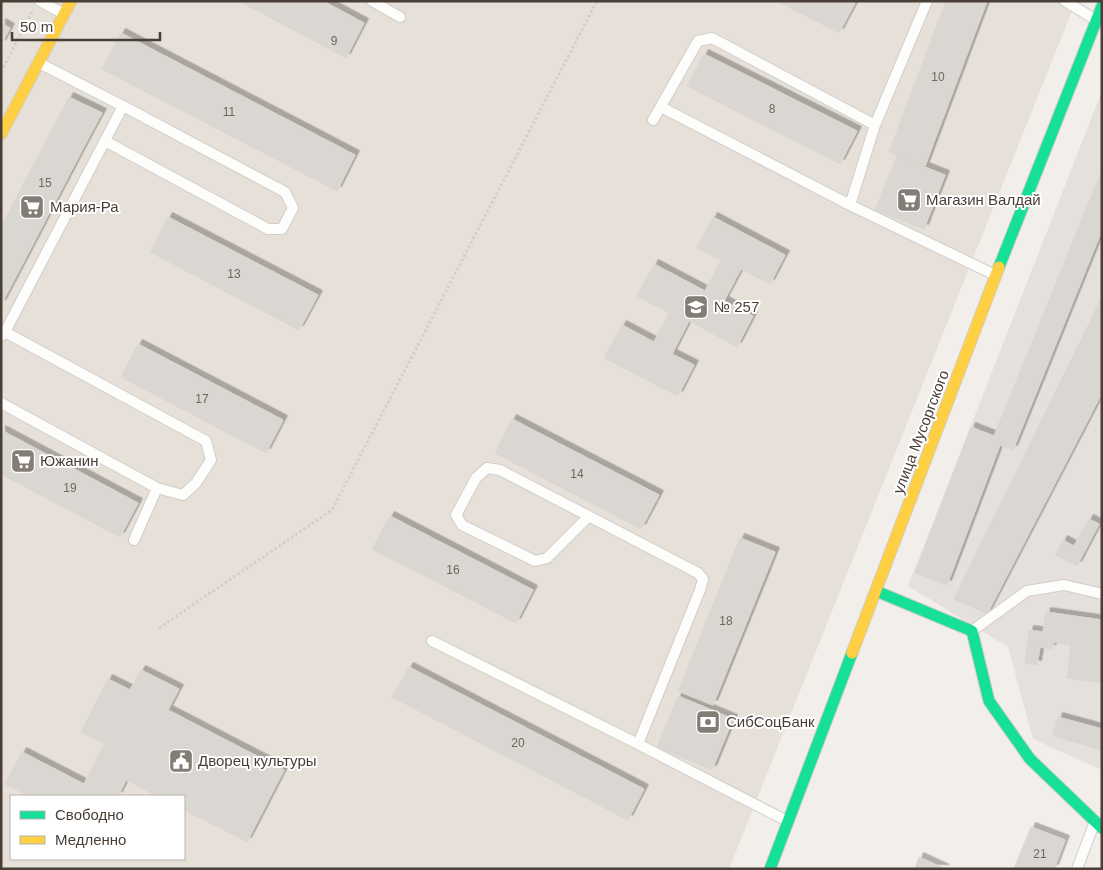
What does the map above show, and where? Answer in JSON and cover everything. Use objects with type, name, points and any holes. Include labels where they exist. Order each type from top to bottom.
[{"type":"street","points":[[1,134],[71,1]]},
{"type":"street","name":"улица Мусоргского","points":[[770,869],[996,275],[1099,21],[1102,6]]},
{"type":"street","points":[[876,591],[972,631],[989,701],[1030,759],[1099,824]]},
{"type":"lane","points":[[40,1],[65,14]]},
{"type":"lane","points":[[372,1],[400,16]]},
{"type":"lane","points":[[850,205],[876,125],[927,1]]},
{"type":"lane","points":[[1065,1],[1099,21]]},
{"type":"lane","points":[[653,120],[698,41],[712,38],[876,125]]},
{"type":"lane","points":[[39,62],[285,192],[293,208],[282,229],[268,229],[105,141]]},
{"type":"lane","points":[[1,403],[157,488],[184,494],[196,483],[210,460],[206,441],[3,334],[123,106]]},
{"type":"lane","points":[[660,107],[850,205],[996,275]]},
{"type":"lane","points":[[588,516],[547,558],[535,560],[462,525],[456,515],[476,478],[487,468],[500,470],[698,573],[703,580],[638,744]]},
{"type":"lane","points":[[134,540],[157,488]]},
{"type":"lane","points":[[972,631],[1027,591],[1064,585],[1102,594]]},
{"type":"lane","points":[[432,641],[638,744],[788,822]]},
{"type":"lane","points":[[1076,869],[1099,824]]},
{"type":"path","points":[[159,628],[332,510],[597,1]]},
{"type":"path","points":[[1,72],[34,10]]},
{"type":"shaded area","points":[[1,1],[1076,1],[729,869],[1,869]]},
{"type":"shaded area","points":[[1102,91],[1102,770],[1033,739],[1008,647],[908,586]]},
{"type":"building","points":[[239,1],[323,1],[364,23],[346,58]]},
{"type":"building","points":[[777,1],[851,1],[855,3],[839,33]]},
{"type":"building","points":[[946,1],[987,1],[925,166],[889,152]]},
{"type":"building","points":[[1,23],[10,28],[1,45]]},
{"type":"building","points":[[121,33],[355,155],[337,191],[102,69]]},
{"type":"building","points":[[704,54],[857,131],[840,164],[687,86]]},
{"type":"building","points":[[69,97],[102,113],[88,139],[56,122]]},
{"type":"building","points":[[56,122],[88,139],[1,305],[1,227]]},
{"type":"building","points":[[897,156],[945,175],[924,229],[875,210]]},
{"type":"building","points":[[1102,170],[1102,230],[1013,450],[1000,445],[947,585],[915,573],[971,427],[994,436]]},
{"type":"building","points":[[168,217],[318,295],[299,330],[150,252]]},
{"type":"building","name":"№ 257","points":[[713,217],[785,255],[770,284],[741,269],[724,301],[753,316],[737,347],[689,321],[672,354],[694,365],[678,396],[604,358],[622,325],[654,342],[669,313],[637,296],[654,264],[705,291],[721,260],[697,248]]},
{"type":"building","points":[[1102,297],[1102,393],[987,614],[954,599]]},
{"type":"building","points":[[138,344],[283,420],[266,453],[121,377]]},
{"type":"building","points":[[512,419],[659,495],[641,529],[495,453]]},
{"type":"building","points":[[1,430],[138,503],[120,537],[1,474]]},
{"type":"building","points":[[390,516],[533,590],[516,623],[372,549]]},
{"type":"building","points":[[1089,519],[1099,524],[1077,566],[1056,555],[1063,540],[1074,546]]},
{"type":"building","points":[[740,538],[775,552],[713,705],[678,691]]},
{"type":"building","points":[[1046,612],[1102,620],[1102,683],[1067,678],[1071,645],[1053,642],[1052,649],[1040,647],[1037,665],[1025,663],[1029,630],[1043,632]]},
{"type":"building","points":[[409,667],[644,789],[628,820],[392,697]]},
{"type":"building","name":"Дворец культуры","points":[[141,670],[179,689],[168,710],[284,770],[247,842],[185,811],[185,795],[155,795],[126,780],[118,795],[27,795],[5,784],[22,752],[84,784],[104,744],[81,732],[108,679],[130,690]]},
{"type":"building","points":[[678,696],[733,719],[712,770],[657,747]]},
{"type":"building","points":[[1058,717],[1102,729],[1102,750],[1053,736]]},
{"type":"building","points":[[1031,827],[1065,840],[1054,869],[1014,869]]},
{"type":"building","points":[[919,857],[945,869],[915,869]]},
{"type":"traffic: fast","points":[[999,267],[1102,6]]},
{"type":"traffic: fast","points":[[876,591],[972,631],[989,701],[1030,759],[1102,828]]},
{"type":"traffic: fast","points":[[770,869],[852,653]]},
{"type":"traffic: slow","points":[[1,134],[71,1]]},
{"type":"traffic: slow","points":[[852,653],[999,267]]},
{"type":"place","name":"Магазин Валдай","points":[[909,200]]},
{"type":"place","name":"Мария-Ра","points":[[32,207]]},
{"type":"place","name":"№ 257","points":[[696,307]]},
{"type":"place","name":"Южанин","points":[[23,461]]},
{"type":"place","name":"СибСоцБанк","points":[[708,722]]},
{"type":"place","name":"Дворец культуры","points":[[181,761]]}]
